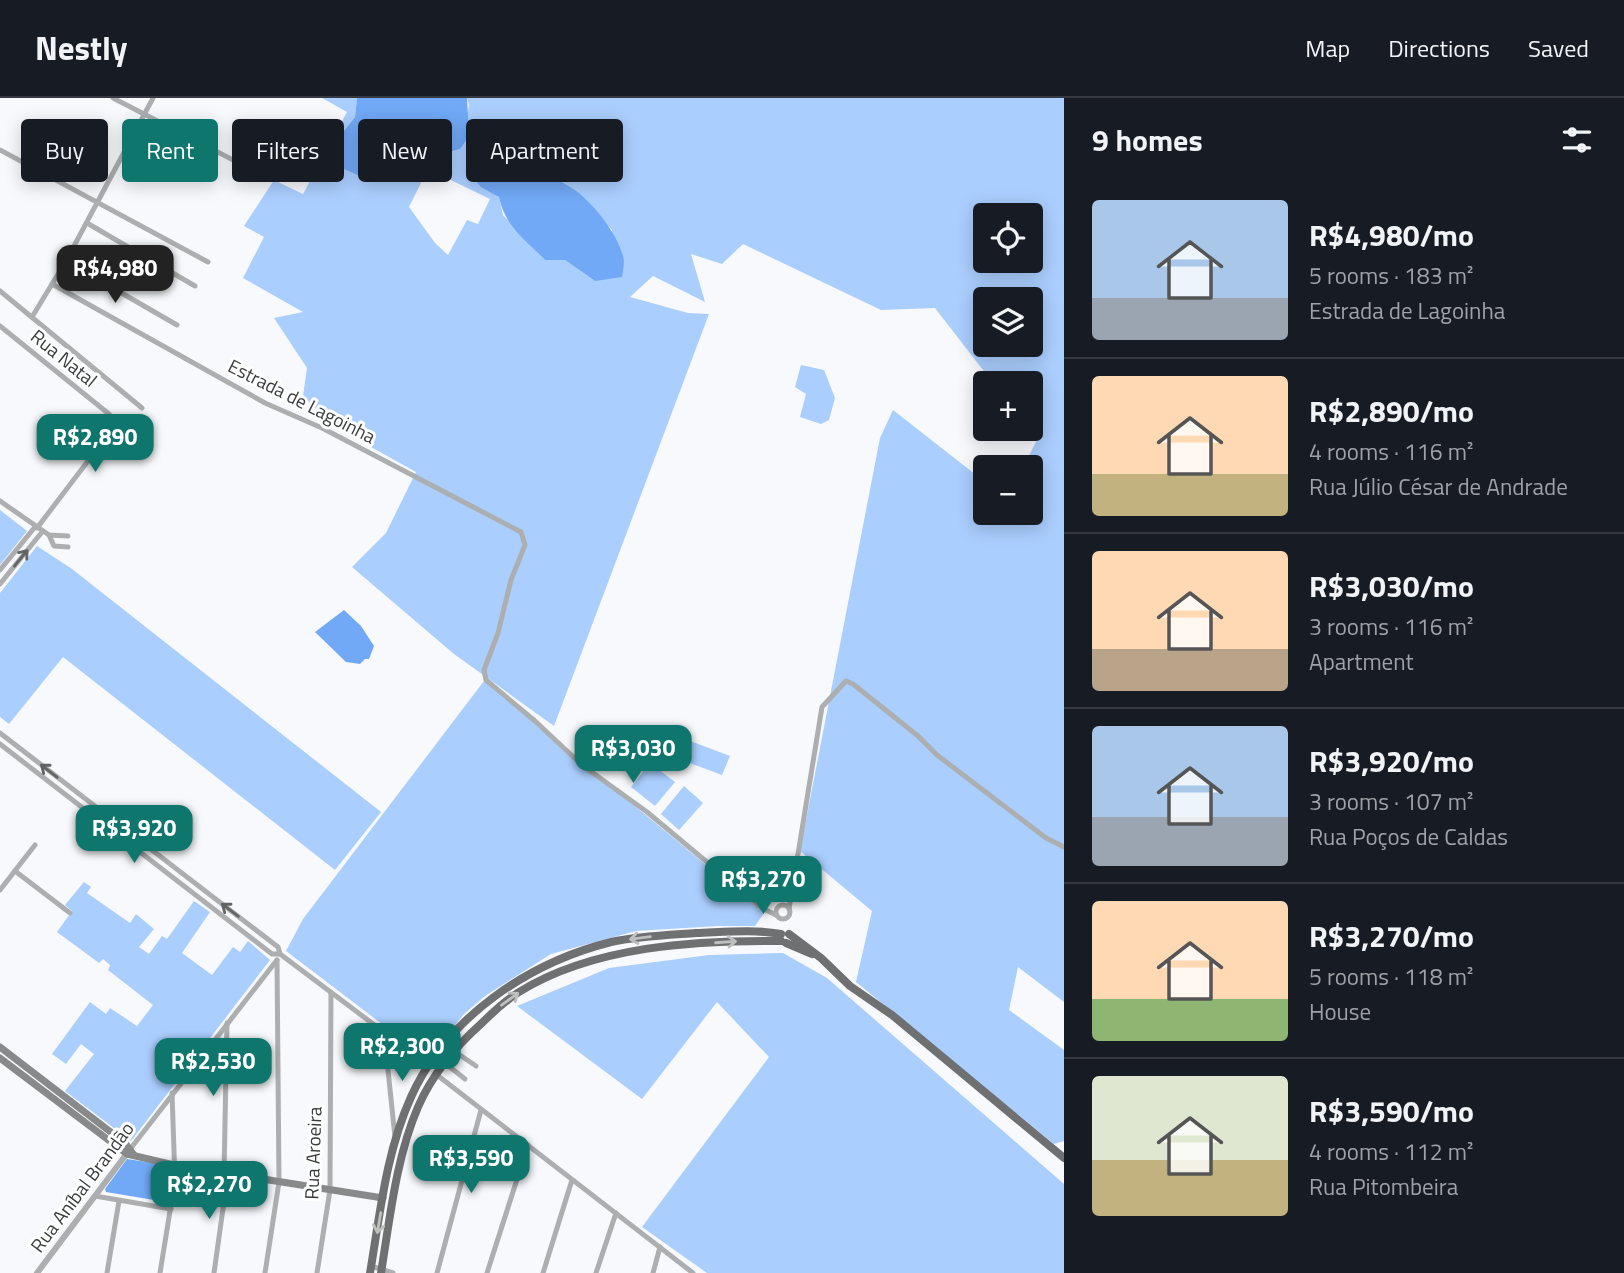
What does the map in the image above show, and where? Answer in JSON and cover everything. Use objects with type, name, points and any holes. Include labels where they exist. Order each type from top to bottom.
[{"type":"main road","points":[[371,1270],[395,1137],[411,1098],[429,1066],[463,1024],[519,980],[555,962],[612,942],[669,935],[744,931],[785,937],[821,958],[850,986],[892,1015],[1064,1158]]},
{"type":"main road","points":[[382,1270],[404,1147],[420,1104],[445,1063],[475,1029],[520,992],[545,978],[594,960],[660,948],[785,937]]},
{"type":"main road","points":[[471,1017],[475,1029]]},
{"type":"main road","points":[[463,1024],[475,1029]]},
{"type":"main road","points":[[0,1047],[13,1063],[52,1098],[147,1160],[383,1198]]},
{"type":"main road","points":[[0,1058],[13,1063],[65,1098],[131,1152]]},
{"type":"main road","points":[[52,1098],[60,1101],[65,1098]]},
{"type":"main road","points":[[68,1110],[73,1107],[82,1111]]},
{"type":"street","points":[[113,98],[232,159]]},
{"type":"street","points":[[32,317],[87,223],[153,98]]},
{"type":"street","points":[[0,150],[208,262]]},
{"type":"street","points":[[87,223],[195,286]]},
{"type":"street","points":[[66,261],[177,325]]},
{"type":"street","name":"Estrada de Lagoinha","points":[[52,285],[265,403],[322,428],[519,530],[526,540],[511,580],[491,656],[484,670],[486,680],[582,765],[620,791],[762,908],[778,917]]},
{"type":"street","points":[[0,291],[142,408]]},
{"type":"street","name":"Rua Natal","points":[[0,326],[113,420],[110,432],[77,482],[38,529]]},
{"type":"street","points":[[0,501],[49,536],[54,546],[68,547]]},
{"type":"street","points":[[0,570],[38,529]]},
{"type":"street","points":[[0,584],[38,529]]},
{"type":"street","points":[[49,536],[68,536]]},
{"type":"street","points":[[785,937],[822,707],[846,681],[918,736],[937,755],[1046,838],[1064,847]]},
{"type":"street","points":[[0,733],[278,947],[279,1182],[265,1273]]},
{"type":"street","points":[[0,744],[272,954],[331,992],[429,1066]]},
{"type":"street","points":[[0,890],[35,845]]},
{"type":"street","points":[[15,872],[69,913]]},
{"type":"street","points":[[785,937],[776,909],[781,905],[790,911]]},
{"type":"street","points":[[778,917],[786,919],[790,911]]},
{"type":"street","name":"Rua Aníbal Brandão","points":[[37,1273],[131,1152],[172,1093],[279,957]]},
{"type":"street","name":"Rua Aroeira","points":[[317,1273],[330,1190],[331,992]]},
{"type":"street","points":[[214,1273],[226,1173],[227,1023]]},
{"type":"street","points":[[384,1032],[395,1137]]},
{"type":"street","points":[[454,1051],[475,1066]]},
{"type":"street","points":[[445,1063],[465,1079]]},
{"type":"street","points":[[437,1074],[693,1273]]},
{"type":"street","points":[[160,1273],[175,1180],[172,1093]]},
{"type":"street","points":[[437,1273],[481,1110]]},
{"type":"street","points":[[488,1273],[528,1145]]},
{"type":"street","points":[[543,1273],[572,1180]]},
{"type":"street","points":[[95,1196],[172,1209]]},
{"type":"street","points":[[107,1273],[119,1200]]},
{"type":"street","points":[[596,1273],[616,1213]]},
{"type":"street","points":[[653,1273],[660,1247]]},
{"type":"street","points":[[371,1270],[393,1273]]},
{"type":"shaded area","points":[[322,98],[357,98],[355,117],[344,131],[343,119],[347,112]]},
{"type":"shaded area","points":[[357,98],[467,98],[466,140],[460,149],[452,151],[452,119],[358,119],[358,175],[344,169],[344,131],[355,117]]},
{"type":"shaded area","points":[[467,98],[1064,98],[1064,1002],[1018,967],[1009,1010],[1064,1050],[1064,1141],[1054,1144],[856,982],[872,911],[800,851],[880,438],[893,410],[973,473],[973,525],[1043,525],[1043,455],[1029,455],[1036,441],[1043,441],[1043,371],[984,371],[935,308],[881,310],[743,244],[722,264],[691,254],[705,302],[653,276],[630,297],[688,313],[709,314],[554,726],[454,654],[352,567],[386,533],[416,472],[335,427],[303,396],[307,368],[274,318],[303,312],[243,278],[264,237],[244,226],[273,182],[303,194],[309,182],[344,182],[344,162],[358,174],[358,182],[422,182],[409,207],[435,243],[448,255],[467,220],[478,224],[490,199],[452,181],[452,151],[460,149],[466,120],[466,182],[477,182],[499,197],[503,215],[545,260],[565,260],[595,281],[612,230],[572,188],[558,182],[623,182],[623,119],[466,119],[469,105]]},
{"type":"shaded area","points":[[477,182],[561,182],[572,188],[595,209],[610,228],[623,256],[622,277],[595,281],[565,260],[545,260],[511,225],[499,197]]},
{"type":"shaded area","points":[[801,365],[824,370],[835,398],[829,420],[821,424],[800,417],[806,394],[795,387]]},
{"type":"shaded area","points":[[0,510],[27,531],[0,565]]},
{"type":"shaded area","points":[[37,546],[72,569],[381,812],[335,870],[63,657],[9,724],[0,717],[0,593]]},
{"type":"shaded area","points":[[344,610],[361,626],[374,646],[369,659],[360,664],[346,662],[315,632]]},
{"type":"shaded area","points":[[484,681],[764,913],[755,926],[636,931],[551,954],[485,996],[464,1014],[428,1059],[286,951],[303,919]]},
{"type":"shaded area","points":[[677,736],[730,756],[722,775],[668,755]]},
{"type":"shaded area","points":[[650,763],[675,782],[655,806],[631,787]]},
{"type":"shaded area","points":[[684,786],[703,803],[679,830],[661,814]]},
{"type":"shaded area","points":[[84,882],[91,887],[87,893],[130,923],[136,914],[154,929],[139,947],[149,954],[162,936],[167,939],[194,901],[210,912],[182,953],[212,975],[233,947],[240,952],[248,941],[270,960],[131,1141],[65,1091],[94,1054],[81,1044],[66,1064],[52,1054],[90,1002],[106,1014],[110,1008],[137,1026],[153,1005],[108,970],[110,965],[103,959],[99,963],[57,932],[72,911],[65,905]]},
{"type":"shaded area","points":[[783,953],[827,978],[1064,1184],[1064,1273],[707,1273],[642,1227],[769,1057],[717,1002],[642,1099],[517,1006],[609,968],[709,955]]},
{"type":"shaded area","points":[[127,1159],[173,1166],[166,1202],[106,1192],[105,1189]]}]
